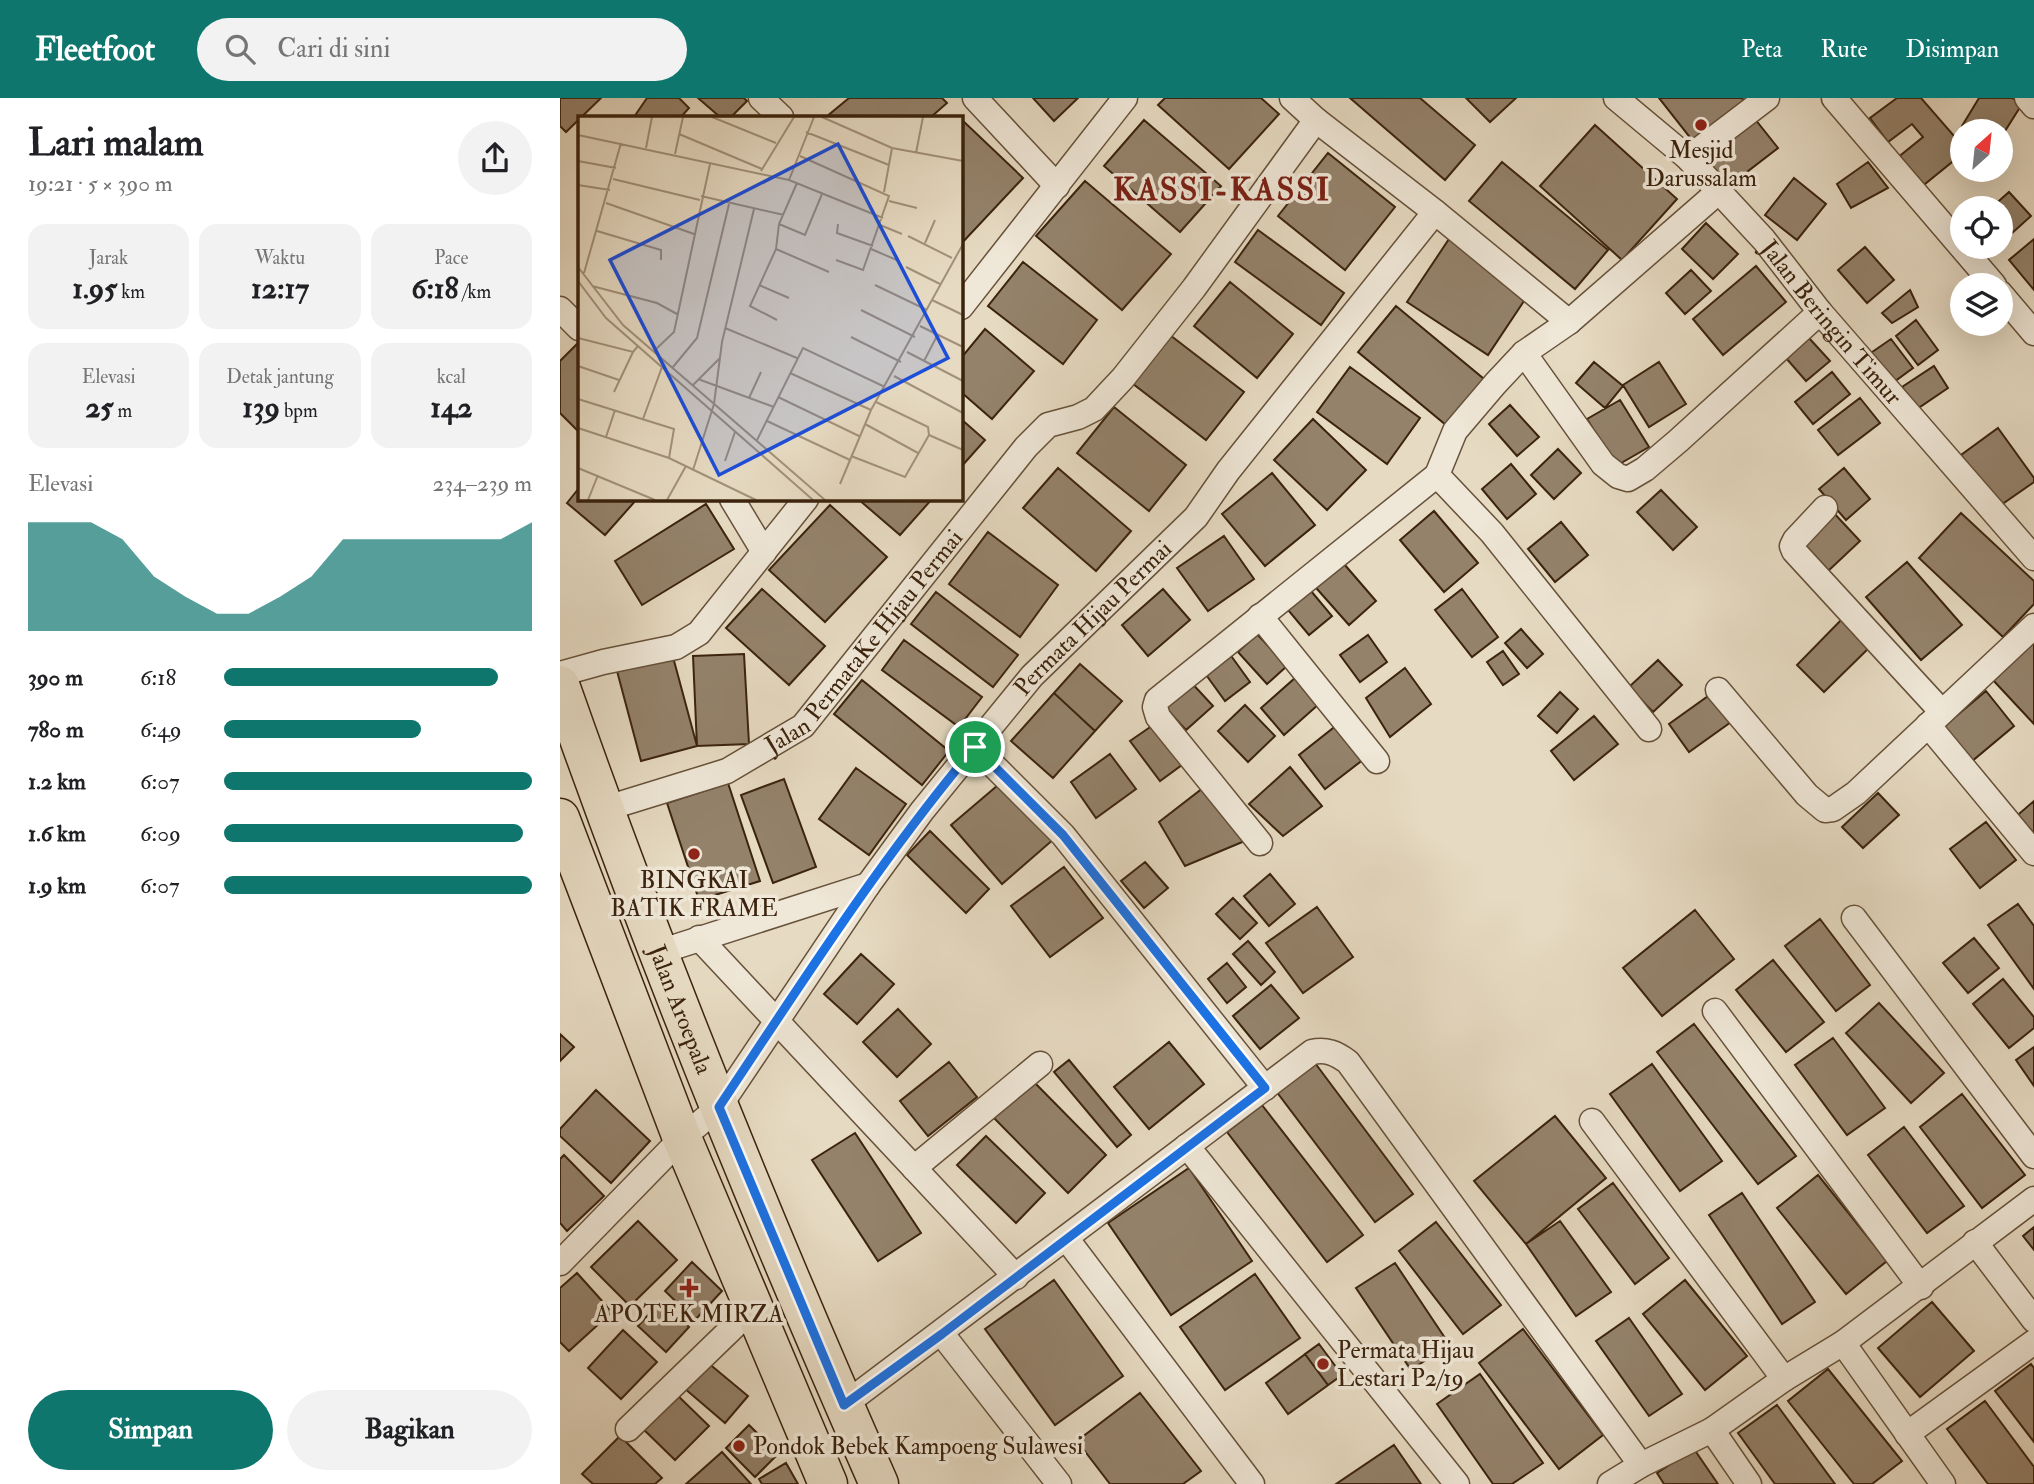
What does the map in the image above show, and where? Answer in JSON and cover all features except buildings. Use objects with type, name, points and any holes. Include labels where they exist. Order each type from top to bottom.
[{"type":"main road","name":"Jalan Aroepala","points":[[560,685],[604,809],[719,1107],[879,1484]]},
{"type":"main road","name":"Jalan Aroepala","points":[[560,818],[682,1138],[828,1484]]},
{"type":"street","points":[[761,98],[780,116]]},
{"type":"street","points":[[975,98],[1057,186]]},
{"type":"street","points":[[962,306],[1125,98]]},
{"type":"street","points":[[1292,98],[1569,322]]},
{"type":"street","name":"Jalan Beringin Timur","points":[[1616,98],[1688,158],[1765,240],[1820,312],[2034,558]]},
{"type":"street","points":[[1688,158],[1767,98]]},
{"type":"street","points":[[1834,98],[1984,273]]},
{"type":"street","points":[[2027,98],[2034,106]]},
{"type":"street","name":"Jalan PermataKe Hijau Permai","points":[[604,809],[727,771],[803,726],[1026,447],[1048,425],[1078,417],[1094,409],[1123,378],[1194,288],[1316,120]]},
{"type":"street","points":[[1260,843],[1158,717],[1157,699],[1437,475],[1455,431],[1494,383],[1524,353],[1569,322],[1718,192]]},
{"type":"street","name":"Permata Hijau Permai","points":[[560,1263],[682,1138],[719,1107],[922,811],[1032,676],[1196,517],[1228,471],[1435,212]]},
{"type":"street","points":[[560,309],[578,327]]},
{"type":"street","points":[[2013,309],[2034,334]]},
{"type":"street","points":[[1524,353],[1603,464],[1618,476],[1628,479],[1645,469],[1820,312]]},
{"type":"street","points":[[1437,475],[1492,533],[1649,729]]},
{"type":"street","points":[[733,500],[764,552]]},
{"type":"street","points":[[560,674],[676,647],[699,633],[805,500]]},
{"type":"street","points":[[1825,508],[1795,540],[1792,545],[1794,551],[1935,719],[2034,853]]},
{"type":"street","points":[[1260,616],[1377,761]]},
{"type":"street","points":[[1718,690],[1807,795],[1825,810],[1833,809],[1846,802],[2034,626]]},
{"type":"street","points":[[975,747],[1063,835],[1265,1088]]},
{"type":"street","points":[[659,951],[869,885]]},
{"type":"street","points":[[1854,918],[2034,1156]]},
{"type":"street","points":[[698,938],[1016,1278]]},
{"type":"street","points":[[1715,1011],[1921,1287]]},
{"type":"street","points":[[844,1405],[942,1334],[1312,1052],[1321,1050],[1348,1062],[1641,1465]]},
{"type":"street","points":[[914,1168],[1040,1064]]},
{"type":"street","points":[[1592,1121],[1784,1379]]},
{"type":"street","points":[[1187,1146],[1457,1484]]},
{"type":"street","points":[[1611,1484],[1641,1465],[1712,1430],[1784,1379],[1843,1343],[1921,1287],[1975,1242],[2034,1199]]},
{"type":"street","points":[[1066,1238],[1252,1484]]},
{"type":"street","points":[[1975,1242],[2034,1320]]},
{"type":"street","points":[[628,1429],[753,1308]]},
{"type":"street","points":[[942,1334],[1059,1484]]},
{"type":"street","points":[[1907,1434],[2034,1342]]},
{"type":"street","points":[[1843,1343],[1943,1484]]},
{"type":"street","points":[[1712,1430],[1749,1484]]},
{"type":"place","name":"Mesjid Darussalam","points":[[1701,125]]},
{"type":"place","name":"BINGKAI BATIK FRAME","points":[[694,854]]},
{"type":"place","name":"APOTEK MIRZA","points":[[689,1288]]},
{"type":"place","name":"Permata Hijau Lestari P2/19","points":[[1323,1364]]},
{"type":"place","name":"Pondok Bebek Kampoeng Sulawesi","points":[[739,1446]]},
{"type":"district","name":"KASSI-KASSI","points":[[1222,189]]},
{"type":"route","points":[[975,747],[1063,835],[1265,1088],[942,1334],[844,1405],[719,1107],[869,885],[922,811],[975,747]]}]
